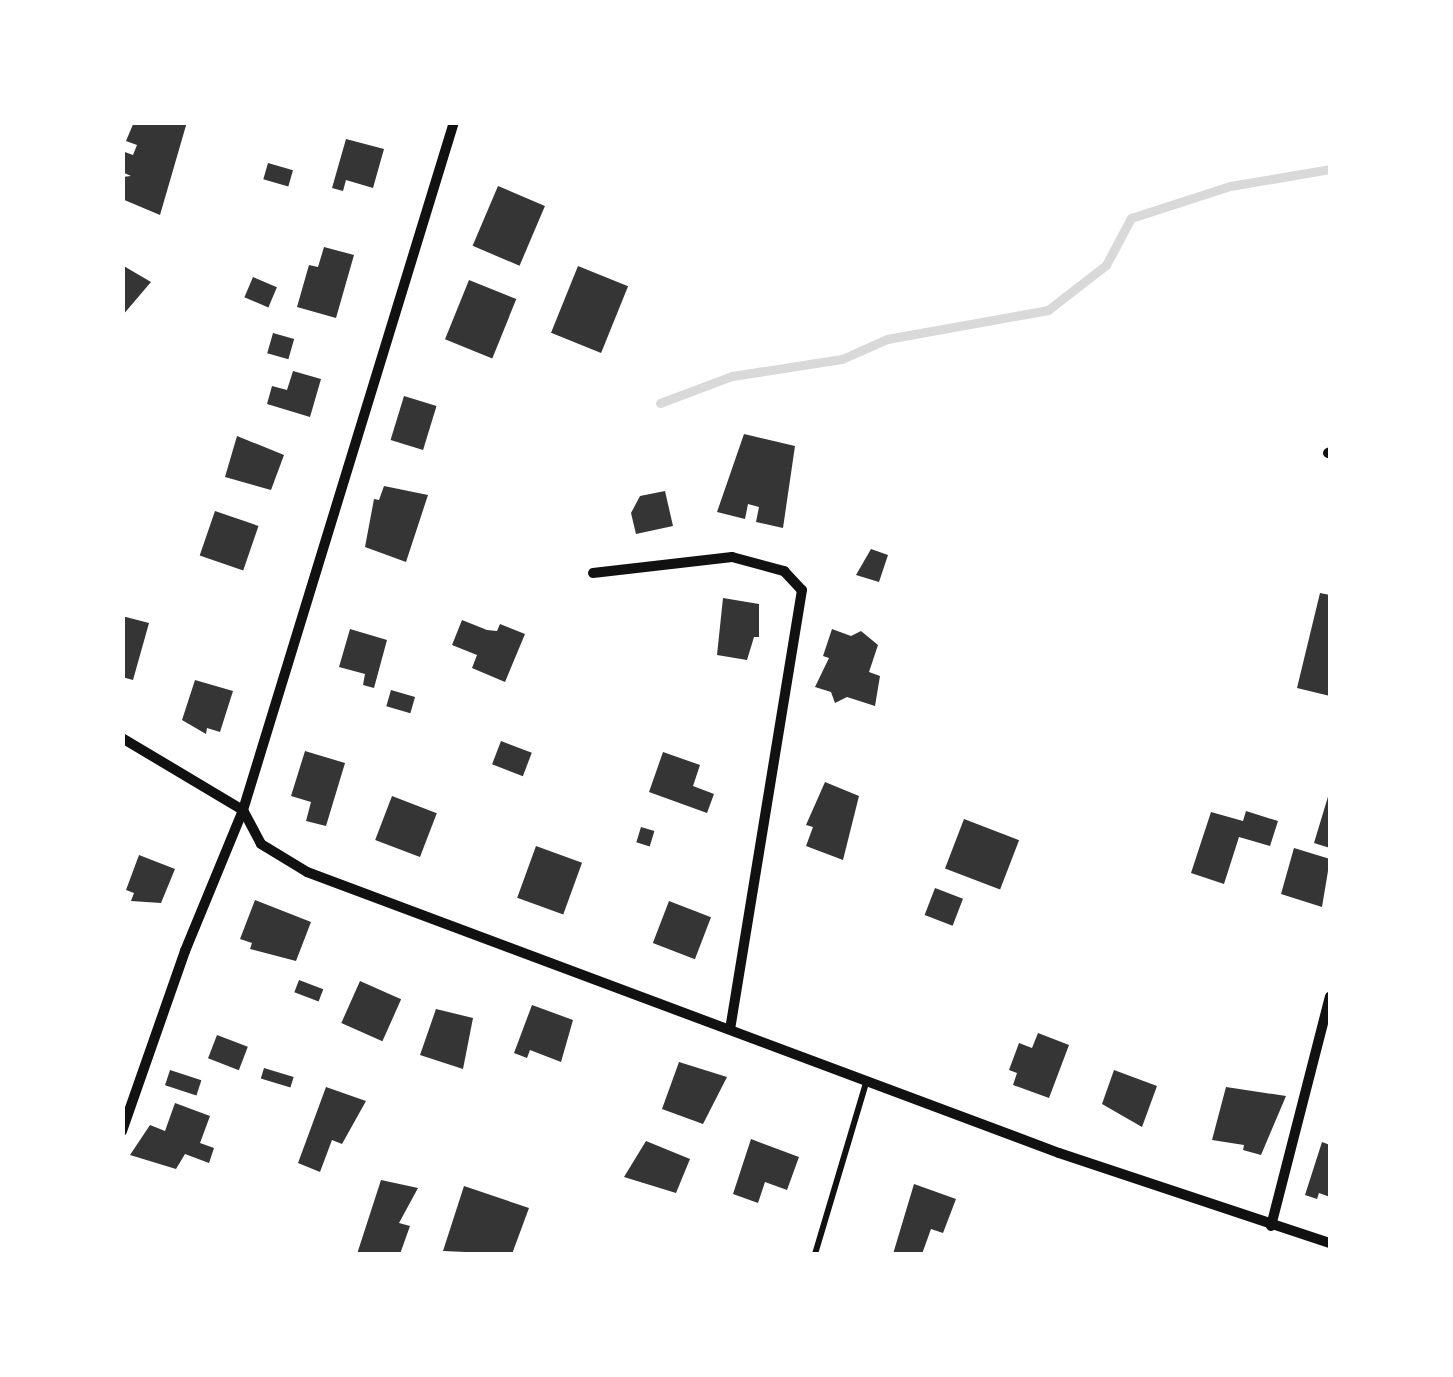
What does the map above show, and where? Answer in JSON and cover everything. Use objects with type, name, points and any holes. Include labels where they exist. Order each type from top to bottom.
[{"type":"street","points":[[122,1131],[184,951],[243,810],[454,122]]},
{"type":"street","points":[[594,573],[732,558],[784,570],[802,590],[730,1028]]},
{"type":"street","points":[[122,738],[243,810],[260,844],[307,872],[1271,1226],[1330,1244]]},
{"type":"street","points":[[1271,1226],[1330,996]]},
{"type":"lane","points":[[815,1254],[867,1078]]},
{"type":"building","points":[[134,122],[187,122],[160,215],[122,199],[122,177],[131,176],[122,172],[122,151],[133,155],[137,145],[126,141]]},
{"type":"building","points":[[346,139],[384,149],[373,188],[346,180],[343,191],[332,188]]},
{"type":"building","points":[[268,163],[293,170],[288,187],[263,179]]},
{"type":"building","points":[[498,186],[545,206],[520,266],[473,246]]},
{"type":"building","points":[[324,247],[354,255],[336,318],[297,307],[309,265],[318,267]]},
{"type":"building","points":[[122,265],[151,282],[122,316]]},
{"type":"building","points":[[578,266],[628,286],[601,353],[551,333]]},
{"type":"building","points":[[253,277],[277,287],[268,307],[244,297]]},
{"type":"building","points":[[469,280],[516,299],[492,358],[445,339]]},
{"type":"building","points":[[273,333],[294,339],[288,359],[267,353]]},
{"type":"building","points":[[293,371],[321,379],[310,417],[267,404],[272,386],[287,390]]},
{"type":"building","points":[[404,396],[437,406],[423,450],[391,440]]},
{"type":"building","points":[[744,434],[795,446],[783,528],[756,522],[759,507],[748,504],[745,519],[717,512]]},
{"type":"building","points":[[237,436],[284,455],[271,490],[225,477]]},
{"type":"building","points":[[384,486],[428,495],[406,562],[365,547],[374,499],[379,500]]},
{"type":"building","points":[[665,491],[673,526],[636,534],[631,513],[640,496]]},
{"type":"building","points":[[215,511],[258,526],[243,570],[200,555]]},
{"type":"building","points":[[871,549],[888,555],[879,582],[856,575]]},
{"type":"building","points":[[1320,593],[1330,595],[1330,696],[1297,688]]},
{"type":"building","points":[[723,598],[759,604],[759,637],[754,637],[747,660],[717,655]]},
{"type":"building","points":[[122,616],[149,623],[133,680],[122,677]]},
{"type":"building","points":[[462,620],[487,630],[497,631],[500,624],[525,634],[505,682],[472,668],[477,655],[452,645]]},
{"type":"building","points":[[350,629],[387,640],[374,688],[363,685],[365,674],[339,667]]},
{"type":"building","points":[[832,629],[851,636],[861,631],[878,645],[869,672],[880,676],[875,706],[847,697],[835,703],[831,692],[815,687],[829,658],[823,656]]},
{"type":"building","points":[[195,680],[233,691],[220,732],[207,728],[206,734],[182,720]]},
{"type":"building","points":[[391,690],[415,697],[410,713],[386,706]]},
{"type":"building","points":[[501,741],[532,753],[523,776],[492,764]]},
{"type":"building","points":[[305,751],[345,763],[326,826],[306,821],[311,802],[291,796]]},
{"type":"building","points":[[663,752],[700,765],[693,786],[714,794],[707,813],[649,792]]},
{"type":"building","points":[[825,782],[859,796],[843,860],[806,846],[813,827],[806,825]]},
{"type":"building","points":[[1330,790],[1330,848],[1314,843]]},
{"type":"building","points":[[392,796],[437,813],[420,857],[375,840]]},
{"type":"building","points":[[1246,811],[1278,821],[1270,846],[1239,837],[1224,884],[1191,873],[1211,812],[1243,821]]},
{"type":"building","points":[[964,819],[1019,840],[1000,890],[945,868]]},
{"type":"building","points":[[641,827],[654,831],[650,846],[636,842]]},
{"type":"building","points":[[536,846],[582,863],[563,914],[517,898]]},
{"type":"building","points":[[1294,848],[1330,859],[1322,907],[1281,894]]},
{"type":"building","points":[[139,855],[175,869],[161,903],[131,901],[134,893],[126,890]]},
{"type":"building","points":[[935,888],[963,899],[953,926],[925,915]]},
{"type":"building","points":[[255,900],[311,922],[296,961],[250,949],[252,943],[240,939]]},
{"type":"building","points":[[669,901],[711,917],[695,959],[653,943]]},
{"type":"building","points":[[299,980],[323,989],[319,1001],[294,992]]},
{"type":"building","points":[[360,981],[401,999],[382,1041],[341,1023]]},
{"type":"building","points":[[532,1005],[573,1020],[561,1062],[530,1050],[527,1058],[514,1053]]},
{"type":"building","points":[[436,1009],[473,1018],[463,1069],[420,1055]]},
{"type":"building","points":[[1038,1033],[1069,1045],[1049,1098],[1013,1085],[1017,1073],[1009,1070],[1019,1043],[1032,1048]]},
{"type":"building","points":[[217,1035],[248,1047],[239,1070],[208,1058]]},
{"type":"building","points":[[679,1062],[727,1077],[703,1124],[662,1109]]},
{"type":"building","points":[[264,1068],[294,1077],[290,1088],[261,1079]]},
{"type":"building","points":[[170,1070],[201,1080],[196,1095],[165,1085]]},
{"type":"building","points":[[1114,1070],[1157,1086],[1142,1127],[1102,1104]]},
{"type":"building","points":[[326,1087],[366,1101],[342,1144],[332,1140],[320,1172],[298,1163]]},
{"type":"building","points":[[1226,1087],[1286,1096],[1261,1155],[1243,1150],[1244,1145],[1212,1140]]},
{"type":"building","points":[[175,1103],[210,1116],[200,1143],[214,1148],[209,1163],[185,1154],[176,1169],[130,1155],[150,1125],[165,1131]]},
{"type":"building","points":[[751,1139],[799,1157],[787,1190],[765,1182],[758,1203],[733,1194]]},
{"type":"building","points":[[646,1141],[690,1159],[676,1193],[624,1177]]},
{"type":"building","points":[[1322,1142],[1330,1145],[1330,1197],[1319,1193],[1317,1199],[1305,1195]]},
{"type":"building","points":[[381,1180],[418,1188],[399,1223],[410,1226],[400,1254],[357,1254]]},
{"type":"building","points":[[914,1184],[956,1199],[943,1233],[931,1229],[922,1254],[893,1254]]},
{"type":"building","points":[[464,1186],[529,1208],[512,1254],[443,1251]]},
{"type":"waterway","points":[[660,403],[732,376],[842,359],[887,339],[1048,310],[1106,265],[1131,218],[1230,186],[1330,169]]}]
